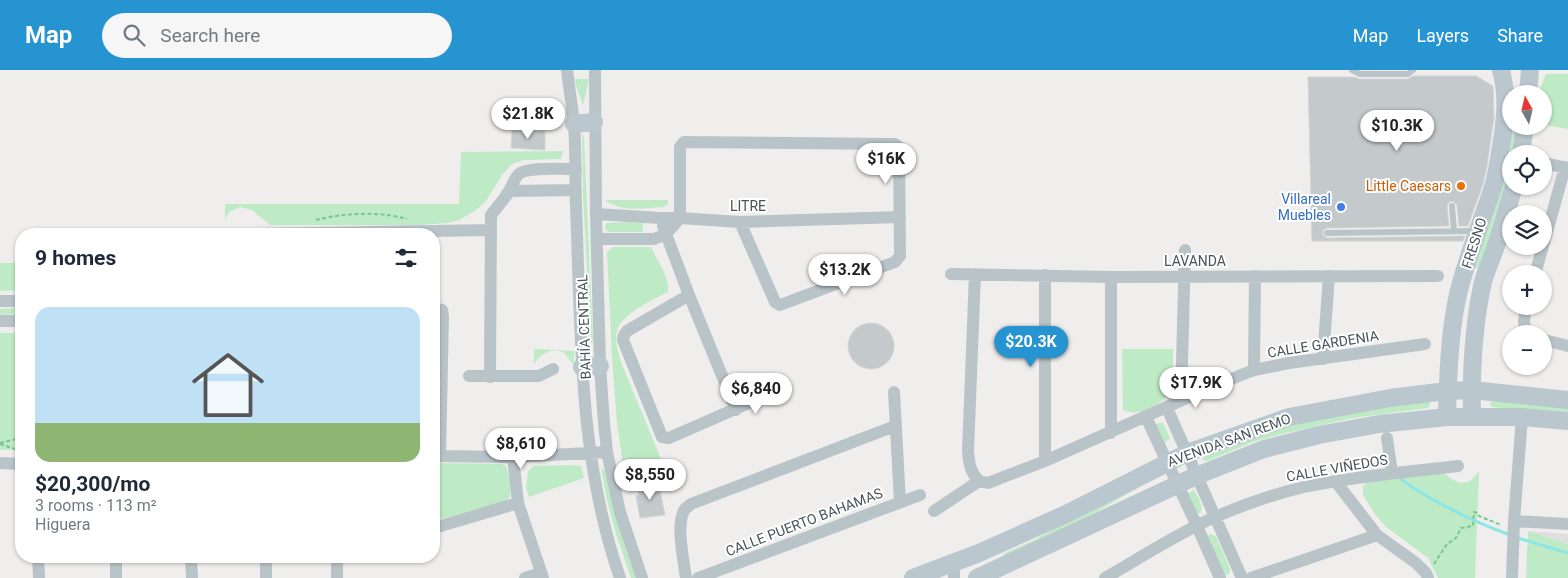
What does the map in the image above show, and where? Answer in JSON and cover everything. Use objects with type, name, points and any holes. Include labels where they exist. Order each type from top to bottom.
[{"type":"street","name":"BAHÍA CENTRAL","points":[[567,70],[574,124],[585,416],[598,500],[620,578]]},
{"type":"street","name":"BAHÍA CENTRAL","points":[[595,70],[594,122],[600,366],[607,452],[620,512],[642,578]]},
{"type":"street","name":"FRESNO","points":[[1447,417],[1447,391],[1457,299],[1477,231],[1493,186],[1500,157],[1506,111],[1506,87],[1501,70]]},
{"type":"street","points":[[1529,85],[1530,70]]},
{"type":"street","points":[[574,124],[594,122]]},
{"type":"street","points":[[597,239],[654,239],[666,234],[680,218],[680,147],[684,142],[895,144],[899,147],[900,256],[886,265],[780,305],[775,302],[740,222]]},
{"type":"street","points":[[1552,165],[1567,168],[1552,217]]},
{"type":"street","points":[[490,377],[491,215],[519,174],[531,170],[576,169]]},
{"type":"street","points":[[506,195],[576,190]]},
{"type":"street","name":"FRESNO","points":[[1472,416],[1474,338],[1483,280],[1512,195]]},
{"type":"street","name":"LITRE","points":[[596,214],[740,222],[900,217]]},
{"type":"street","points":[[660,218],[736,410]]},
{"type":"street","points":[[440,231],[491,230]]},
{"type":"street","points":[[1181,400],[1185,250]]},
{"type":"street","name":"LAVANDA","points":[[952,274],[1438,276]]},
{"type":"street","points":[[934,511],[979,481],[973,474],[969,464],[968,450],[975,274]]},
{"type":"street","points":[[1464,274],[1483,280]]},
{"type":"street","points":[[1045,275],[1045,461]]},
{"type":"street","points":[[1111,276],[1111,433]]},
{"type":"street","points":[[1254,370],[1256,276]]},
{"type":"street","points":[[1323,358],[1329,276]]},
{"type":"street","points":[[689,295],[627,331],[623,340],[662,437],[669,438],[765,396]]},
{"type":"street","points":[[0,301],[15,302]]},
{"type":"street","points":[[440,311],[444,316],[440,357]]},
{"type":"street","points":[[0,321],[15,320]]},
{"type":"street","points":[[1552,342],[1568,346]]},
{"type":"street","name":"CALLE GARDENIA","points":[[979,481],[988,483],[1045,461],[1167,408],[1181,400],[1254,370],[1289,363],[1425,344]]},
{"type":"street","points":[[582,367],[600,366]]},
{"type":"street","points":[[469,376],[539,376],[553,369]]},
{"type":"street","name":"AVENIDA SAN REMO","points":[[913,578],[954,570],[979,553],[1066,514],[1167,462],[1187,453],[1289,417],[1390,398],[1447,391],[1472,390],[1568,400]]},
{"type":"street","points":[[894,392],[900,502]]},
{"type":"street","points":[[1167,408],[1242,578]]},
{"type":"street","points":[[1146,417],[1220,578]]},
{"type":"street","name":"AVENIDA SAN REMO","points":[[979,578],[1178,484],[1264,449],[1319,435],[1379,424],[1447,417],[1522,417],[1568,421]]},
{"type":"street","points":[[1512,578],[1508,523],[1522,417]]},
{"type":"street","points":[[686,578],[680,529],[685,508],[691,504],[895,426]]},
{"type":"street","points":[[1387,438],[1392,473]]},
{"type":"street","points":[[440,456],[514,457],[607,452]]},
{"type":"street","points":[[514,457],[518,503],[542,576],[525,578]]},
{"type":"street","points":[[0,463],[15,464]]},
{"type":"street","name":"CALLE VIÑEDOS","points":[[1105,578],[1215,517],[1268,498],[1303,488],[1336,482],[1392,473],[1458,466]]},
{"type":"street","points":[[1336,482],[1377,535],[1416,563],[1427,576]]},
{"type":"street","name":"CALLE PUERTO BAHAMAS","points":[[698,578],[920,495]]},
{"type":"street","points":[[440,526],[518,503]]},
{"type":"street","points":[[1508,523],[1568,524]]},
{"type":"street","points":[[1251,578],[1377,535]]},
{"type":"street","points":[[979,553],[979,578]]},
{"type":"street","points":[[38,563],[39,578]]},
{"type":"street","points":[[116,563],[116,578]]},
{"type":"street","points":[[192,563],[192,578]]},
{"type":"street","points":[[266,563],[266,578]]},
{"type":"street","points":[[338,563],[338,578]]},
{"type":"lane","points":[[1352,70],[1360,74],[1408,74],[1413,70]]},
{"type":"lane","points":[[1452,206],[1454,231]]},
{"type":"lane","points":[[1327,233],[1477,231]]},
{"type":"path","points":[[310,222],[334,216],[379,214],[408,219]]},
{"type":"path","points":[[0,444],[15,440]]},
{"type":"path","points":[[0,444],[15,449]]},
{"type":"path","points":[[1427,576],[1447,544],[1456,538],[1461,528],[1473,526],[1474,512],[1478,513],[1479,516],[1508,523]]},
{"type":"shaded area","points":[[1528,531],[1568,534],[1568,544]]},
{"type":"green space","points":[[1546,74],[1568,74],[1568,129],[1552,126],[1552,85],[1541,85]]},
{"type":"green space","points":[[574,79],[589,79],[583,106]]},
{"type":"green space","points":[[582,135],[584,137],[593,341],[591,343],[583,197]]},
{"type":"green space","points":[[1509,135],[1516,135],[1515,145],[1506,145]]},
{"type":"green space","points":[[563,151],[561,159],[524,160],[512,164],[502,175],[486,201],[476,210],[459,220],[448,223],[419,225],[270,225],[252,210],[240,207],[229,212],[225,219],[225,204],[459,204],[461,152]]},
{"type":"green space","points":[[1502,160],[1502,195],[1505,195],[1505,197],[1480,266],[1474,269]]},
{"type":"green space","points":[[605,200],[668,200],[668,204],[664,207],[634,209],[618,207]]},
{"type":"green space","points":[[606,223],[643,223],[643,230],[641,232],[609,232],[605,229]]},
{"type":"green space","points":[[613,247],[651,247],[665,274],[668,286],[668,292],[628,315],[617,330],[617,344],[621,362],[668,476],[626,484],[617,424],[612,357],[607,252]]},
{"type":"green space","points":[[0,263],[15,263],[15,290],[0,291]]},
{"type":"green space","points":[[15,308],[15,314],[0,315],[0,309]]},
{"type":"green space","points":[[0,333],[15,333],[15,450],[0,450]]},
{"type":"green space","points":[[534,349],[574,351],[574,365],[564,353],[551,351],[542,355],[534,365]]},
{"type":"green space","points":[[1122,349],[1173,349],[1173,390],[1163,400],[1143,411],[1130,412],[1123,410]]},
{"type":"green space","points":[[1495,400],[1568,406],[1568,414],[1492,407],[1490,405],[1491,402]]},
{"type":"green space","points":[[1430,402],[1428,408],[1353,418],[1286,433],[1253,442],[1207,461],[1203,460],[1203,457],[1295,421],[1358,407]]},
{"type":"green space","points":[[1163,423],[1170,438],[1165,443],[1155,424]]},
{"type":"green space","points":[[440,463],[502,464],[506,466],[510,496],[504,502],[440,519]]},
{"type":"green space","points":[[534,466],[581,466],[584,478],[529,497],[526,488],[528,471]]},
{"type":"green space","points":[[601,468],[605,471],[624,544],[636,578],[631,578],[616,534]]},
{"type":"green space","points":[[1443,471],[1452,479],[1463,483],[1470,481],[1479,471],[1475,578],[1438,578],[1428,558],[1386,527],[1374,513],[1363,495],[1363,486],[1371,479]]},
{"type":"green space","points":[[1153,479],[1069,528],[1004,557],[1003,554],[1034,540],[1083,512]]},
{"type":"green space","points":[[1194,490],[1201,504],[1201,513],[1197,513],[1187,494]]},
{"type":"green space","points":[[1528,531],[1568,544],[1568,578],[1526,578]]},
{"type":"green space","points":[[1210,534],[1216,536],[1230,569],[1230,573],[1227,575],[1223,573],[1208,536]]},
{"type":"building","points":[[1413,76],[1476,76],[1493,86],[1494,117],[1487,166],[1483,184],[1468,226],[1459,226],[1457,205],[1452,201],[1447,206],[1449,226],[1327,228],[1323,230],[1323,235],[1327,238],[1465,236],[1463,241],[1312,241],[1308,77],[1408,79]]},
{"type":"building","points":[[512,130],[545,131],[545,150],[511,148]]},
{"type":"building","points":[[866,323],[876,323],[890,333],[894,346],[890,359],[884,365],[876,369],[866,369],[852,359],[848,351],[848,341],[858,327]]},
{"type":"building","points":[[658,480],[665,515],[640,518],[636,496],[639,495],[638,488],[648,487],[647,482]]},
{"type":"waterway","points":[[1399,476],[1403,481],[1442,505],[1510,535]]},
{"type":"waterway","points":[[1518,538],[1568,553]]},
{"type":"place","name":"Little Caesars","points":[[1461,186]]},
{"type":"place","name":"Villareal Muebles","points":[[1341,207]]}]
